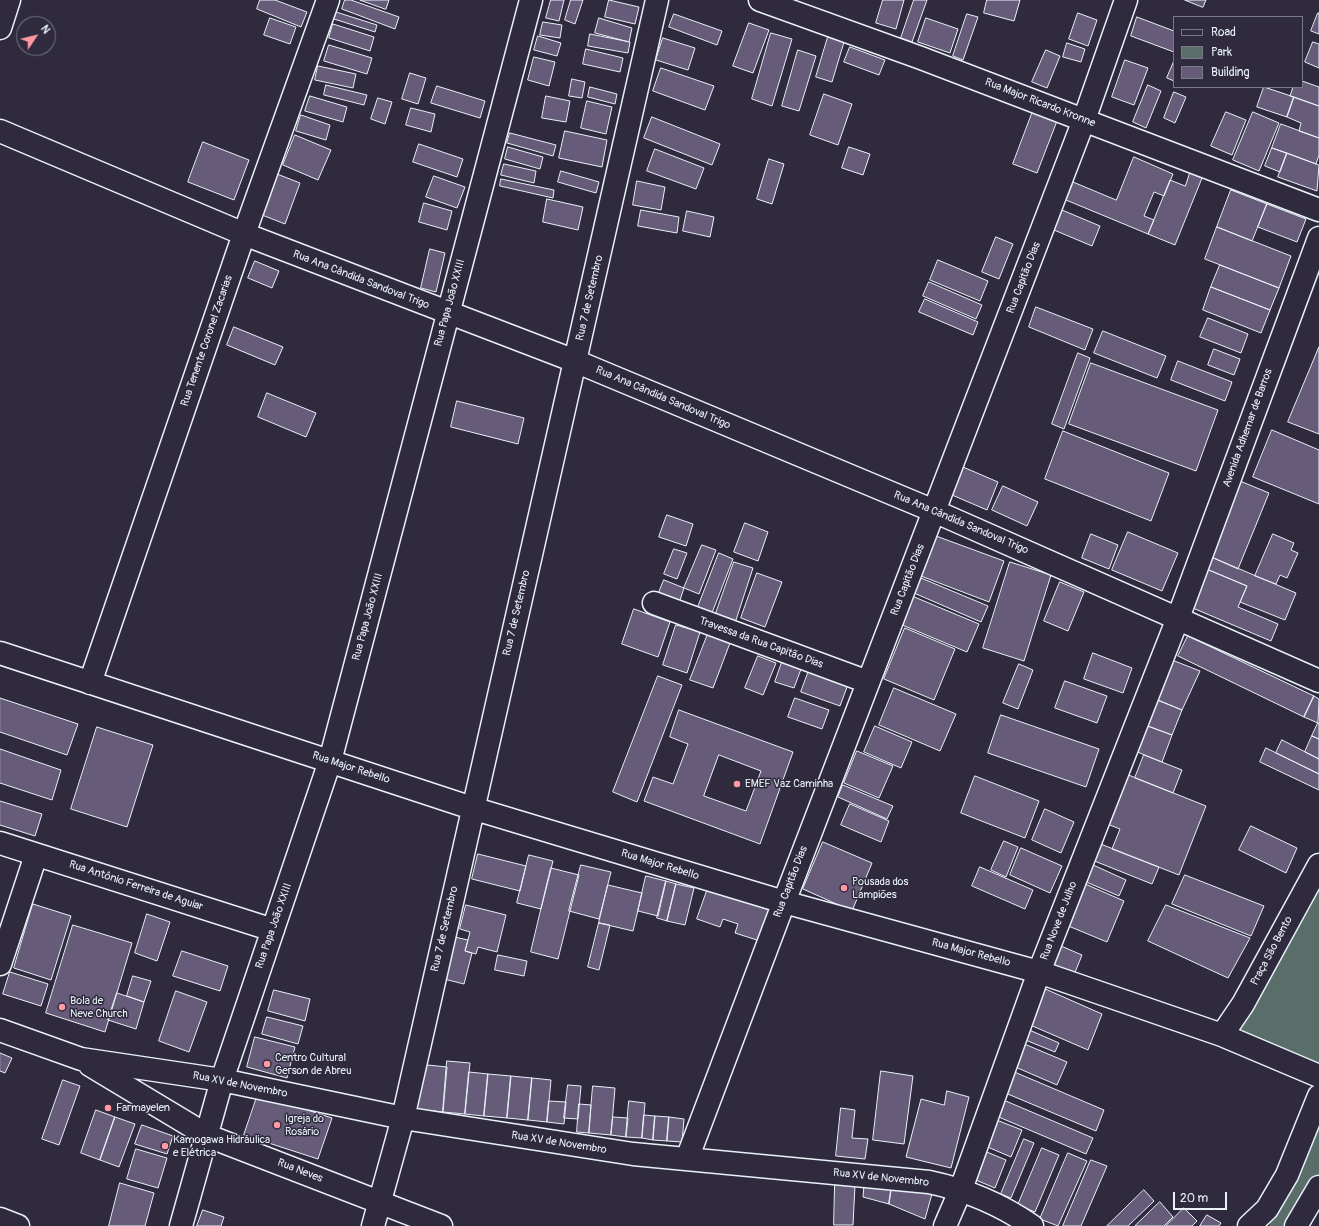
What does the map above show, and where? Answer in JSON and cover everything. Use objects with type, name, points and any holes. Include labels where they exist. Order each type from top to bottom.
[{"type":"street","points":[[0,28],[9,0]]},
{"type":"street","name":"Rua Tenente Coronel Zacarias","points":[[90,683],[244,234],[328,0]]},
{"type":"street","name":"Rua Papa João XXIII","points":[[181,1226],[208,1136],[222,1080],[330,761],[531,0]]},
{"type":"street","name":"Rua 7 de Setembro","points":[[373,1226],[402,1118],[472,808],[576,361],[657,0]]},
{"type":"street","name":"Rua Major Ricardo Kronne","points":[[760,0],[922,58],[1319,210]]},
{"type":"street","name":"Rua Capitão Dias","points":[[687,1159],[1084,120],[1126,0]]},
{"type":"street","name":"Rua Ana Cândida Sandoval Trigo","points":[[0,131],[244,234],[576,361],[934,511],[1319,681]]},
{"type":"street","name":"Avenida Adhemar de Barros","points":[[1178,618],[1319,238]]},
{"type":"street","name":"Travessa da Rua Capitão Dias","points":[[654,604],[868,682]]},
{"type":"street","name":"Rua Nove de Julho","points":[[945,1226],[961,1189],[1039,972],[1178,618]]},
{"type":"street","name":"Rua Major Rebello","points":[[0,653],[472,808],[784,902],[1039,972],[1222,1035],[1319,1076]]},
{"type":"street","name":"Rua Antônio Ferreira de Aguiar","points":[[0,843],[273,930]]},
{"type":"street","points":[[0,964],[36,855]]},
{"type":"street","name":"Praça São Bento","points":[[1222,1035],[1243,1004],[1319,865]]},
{"type":"street","points":[[0,1030],[81,1059]]},
{"type":"street","name":"Rua XV de Novembro","points":[[81,1059],[222,1080],[402,1118],[633,1154],[928,1182],[961,1189],[1012,1212],[1032,1226]]},
{"type":"street","name":"Rua Neves","points":[[81,1059],[208,1136],[441,1226]]},
{"type":"street","points":[[1249,1226],[1267,1208],[1287,1176],[1319,1096]]},
{"type":"street","points":[[1296,1226],[1319,1187]]},
{"type":"street","points":[[0,1219],[18,1226]]},
{"type":"green space","points":[[1319,890],[1319,1065],[1237,1029]]},
{"type":"green space","points":[[1319,1125],[1319,1181],[1295,1226],[1269,1226]]},
{"type":"building","points":[[260,0],[275,0],[307,12],[301,27],[257,9]]},
{"type":"building","points":[[345,0],[351,0],[399,17],[395,29],[342,9]]},
{"type":"building","points":[[360,0],[389,0],[386,9]]},
{"type":"building","points":[[551,0],[564,0],[559,21],[546,18]]},
{"type":"building","points":[[571,0],[583,0],[575,24],[565,20]]},
{"type":"building","points":[[609,0],[639,7],[635,24],[605,17]]},
{"type":"building","points":[[883,0],[904,0],[896,29],[876,23]]},
{"type":"building","points":[[914,0],[927,0],[912,42],[901,38]]},
{"type":"building","points":[[987,0],[1020,0],[1014,21],[984,13]]},
{"type":"building","points":[[1185,0],[1206,0],[1203,7]]},
{"type":"building","points":[[336,12],[377,25],[375,32],[334,19]]},
{"type":"building","points":[[1078,13],[1097,20],[1088,46],[1069,39]]},
{"type":"building","points":[[1319,13],[1319,34],[1311,31]]},
{"type":"building","points":[[674,14],[722,31],[717,45],[669,27]]},
{"type":"building","points":[[967,14],[978,17],[963,60],[953,56]]},
{"type":"building","points":[[1137,17],[1173,31],[1173,52],[1131,36]]},
{"type":"building","points":[[270,18],[296,27],[290,44],[264,35]]},
{"type":"building","points":[[599,18],[632,28],[629,42],[595,33]]},
{"type":"building","points":[[926,18],[958,29],[950,53],[918,42]]},
{"type":"building","points":[[543,22],[562,25],[560,38],[540,35]]},
{"type":"building","points":[[749,23],[769,30],[753,73],[733,66]]},
{"type":"building","points":[[333,24],[374,37],[370,51],[329,38]]},
{"type":"building","points":[[771,33],[792,39],[772,106],[752,99]]},
{"type":"building","points":[[590,34],[630,42],[628,53],[588,46]]},
{"type":"building","points":[[538,36],[561,43],[557,56],[534,50]]},
{"type":"building","points":[[828,37],[844,42],[832,82],[816,77]]},
{"type":"building","points":[[663,38],[695,48],[688,70],[656,60]]},
{"type":"building","points":[[1313,42],[1319,44],[1319,68],[1305,62]]},
{"type":"building","points":[[1067,43],[1085,49],[1081,62],[1063,57]]},
{"type":"building","points":[[329,45],[372,58],[367,74],[324,61]]},
{"type":"building","points":[[850,47],[885,60],[879,75],[844,62]]},
{"type":"building","points":[[586,49],[623,58],[620,72],[583,64]]},
{"type":"building","points":[[798,50],[816,56],[799,111],[782,106]]},
{"type":"building","points":[[1046,50],[1060,56],[1047,88],[1032,82]]},
{"type":"building","points":[[534,57],[555,62],[549,86],[528,80]]},
{"type":"building","points":[[1125,60],[1148,68],[1134,105],[1112,97]]},
{"type":"building","points":[[1173,63],[1173,81],[1167,78]]},
{"type":"building","points":[[318,66],[356,74],[353,88],[315,80]]},
{"type":"building","points":[[661,68],[714,86],[705,110],[653,91]]},
{"type":"building","points":[[410,73],[426,78],[418,104],[402,99]]},
{"type":"building","points":[[572,79],[585,82],[582,98],[569,96]]},
{"type":"building","points":[[1303,81],[1319,87],[1319,106],[1290,96],[1293,88],[1303,88]]},
{"type":"building","points":[[326,85],[367,95],[364,105],[324,95]]},
{"type":"building","points":[[1148,85],[1161,91],[1146,128],[1133,122]]},
{"type":"building","points":[[437,86],[485,101],[480,118],[431,103]]},
{"type":"building","points":[[590,87],[617,94],[615,104],[588,97]]},
{"type":"building","points":[[1264,88],[1294,97],[1287,117],[1257,107]]},
{"type":"building","points":[[1174,92],[1186,97],[1175,123],[1164,118]]},
{"type":"building","points":[[824,94],[852,104],[838,145],[810,135]]},
{"type":"building","points":[[310,96],[347,107],[343,122],[305,111]]},
{"type":"building","points":[[546,96],[570,101],[566,122],[542,118]]},
{"type":"building","points":[[1294,97],[1319,106],[1319,138],[1299,131],[1301,123],[1287,117]]},
{"type":"building","points":[[378,98],[392,102],[385,124],[371,119]]},
{"type":"building","points":[[587,101],[612,107],[606,134],[581,128]]},
{"type":"building","points":[[411,108],[435,114],[431,132],[406,125]]},
{"type":"building","points":[[1033,111],[1057,121],[1037,173],[1013,164]]},
{"type":"building","points":[[1226,112],[1246,120],[1232,155],[1211,146]]},
{"type":"building","points":[[1253,112],[1279,123],[1259,171],[1233,160]]},
{"type":"building","points":[[301,115],[330,125],[326,140],[296,131]]},
{"type":"building","points":[[652,117],[720,144],[712,165],[644,138]]},
{"type":"building","points":[[1281,124],[1319,138],[1319,155],[1316,164],[1272,148]]},
{"type":"building","points":[[565,131],[607,140],[602,167],[559,158]]},
{"type":"building","points":[[510,133],[556,145],[553,156],[507,143]]},
{"type":"building","points":[[295,135],[331,150],[318,180],[283,165]]},
{"type":"building","points":[[203,142],[249,160],[234,200],[188,182]]},
{"type":"building","points":[[419,144],[463,159],[457,177],[413,162]]},
{"type":"building","points":[[508,147],[543,157],[540,169],[505,159]]},
{"type":"building","points":[[849,147],[870,154],[863,175],[842,168]]},
{"type":"building","points":[[1272,148],[1287,153],[1280,172],[1265,166]]},
{"type":"building","points":[[655,149],[704,168],[696,189],[647,171]]},
{"type":"building","points":[[1287,153],[1319,165],[1317,191],[1278,177]]},
{"type":"building","points":[[1134,157],[1173,174],[1164,196],[1154,192],[1144,216],[1154,220],[1148,234],[1066,200],[1073,182],[1116,200]]},
{"type":"building","points":[[769,159],[784,164],[772,204],[757,199]]},
{"type":"building","points":[[504,164],[536,171],[534,183],[501,175]]},
{"type":"building","points":[[561,171],[599,182],[596,193],[558,182]]},
{"type":"building","points":[[1190,173],[1202,178],[1175,245],[1148,234],[1170,180],[1185,186]]},
{"type":"building","points":[[277,174],[300,183],[285,224],[262,215]]},
{"type":"building","points":[[434,176],[465,187],[457,208],[426,197]]},
{"type":"building","points":[[501,179],[554,190],[553,198],[500,186]]},
{"type":"building","points":[[637,181],[665,187],[661,210],[633,205]]},
{"type":"building","points":[[1231,190],[1267,204],[1252,241],[1217,227]]},
{"type":"building","points":[[547,199],[583,207],[578,230],[543,222]]},
{"type":"building","points":[[424,203],[452,211],[447,230],[419,222]]},
{"type":"building","points":[[1267,204],[1306,219],[1297,242],[1258,227]]},
{"type":"building","points":[[641,210],[679,217],[677,233],[638,226]]},
{"type":"building","points":[[1062,210],[1100,226],[1092,246],[1054,230]]},
{"type":"building","points":[[687,211],[714,217],[710,237],[683,231]]},
{"type":"building","points":[[1217,227],[1291,256],[1279,288],[1205,259]]},
{"type":"building","points":[[996,237],[1013,244],[999,279],[982,272]]},
{"type":"building","points":[[430,249],[445,253],[436,292],[421,288]]},
{"type":"building","points":[[938,260],[988,281],[980,301],[930,280]]},
{"type":"building","points":[[255,261],[279,271],[272,288],[248,278]]},
{"type":"building","points":[[1220,265],[1279,288],[1270,310],[1211,287]]},
{"type":"building","points":[[929,282],[982,305],[976,319],[923,296]]},
{"type":"building","points":[[1211,287],[1270,310],[1261,333],[1203,310]]},
{"type":"building","points":[[925,299],[978,322],[973,335],[919,312]]},
{"type":"building","points":[[1036,307],[1093,329],[1085,350],[1029,327]]},
{"type":"building","points":[[1208,318],[1248,334],[1241,353],[1200,337]]},
{"type":"building","points":[[234,327],[283,347],[275,365],[227,345]]},
{"type":"building","points":[[1103,331],[1166,356],[1157,378],[1094,353]]},
{"type":"building","points":[[1319,347],[1319,434],[1288,422]]},
{"type":"building","points":[[1214,349],[1240,359],[1234,375],[1208,365]]},
{"type":"building","points":[[1078,353],[1090,358],[1064,429],[1052,424]]},
{"type":"building","points":[[1178,361],[1232,382],[1225,401],[1171,380]]},
{"type":"building","points":[[1091,363],[1218,410],[1196,471],[1069,424]]},
{"type":"building","points":[[267,393],[316,413],[306,437],[258,417]]},
{"type":"building","points":[[457,401],[524,418],[518,444],[451,427]]},
{"type":"building","points":[[1272,430],[1319,450],[1319,504],[1253,477]]},
{"type":"building","points":[[1063,431],[1169,473],[1151,521],[1045,479]]},
{"type":"building","points":[[963,467],[998,482],[987,510],[952,495]]},
{"type":"building","points":[[1240,481],[1269,493],[1238,569],[1209,556]]},
{"type":"building","points":[[1003,486],[1038,502],[1027,526],[992,510]]},
{"type":"building","points":[[667,515],[693,524],[686,546],[659,537]]},
{"type":"building","points":[[745,523],[768,532],[758,561],[734,552]]},
{"type":"building","points":[[1128,532],[1178,553],[1162,591],[1112,570]]},
{"type":"building","points":[[1091,534],[1118,545],[1109,569],[1082,558]]},
{"type":"building","points":[[1273,534],[1294,543],[1291,550],[1298,553],[1287,578],[1280,575],[1276,584],[1255,576]]},
{"type":"building","points":[[936,536],[1004,561],[989,602],[921,576]]},
{"type":"building","points":[[702,545],[716,550],[699,594],[684,588]]},
{"type":"building","points":[[674,549],[687,553],[677,579],[664,574]]},
{"type":"building","points":[[719,553],[733,559],[712,613],[698,607]]},
{"type":"building","points":[[1209,556],[1296,593],[1285,620],[1240,602],[1247,586],[1204,568]]},
{"type":"building","points":[[734,562],[753,568],[735,623],[715,616]]},
{"type":"building","points":[[1010,562],[1051,575],[1024,661],[983,648]]},
{"type":"building","points":[[1204,568],[1247,586],[1238,607],[1278,624],[1271,641],[1188,606]]},
{"type":"building","points":[[757,573],[782,582],[765,627],[741,618]]},
{"type":"building","points":[[921,578],[988,606],[981,622],[914,593]]},
{"type":"building","points":[[664,580],[684,588],[679,603],[658,595]]},
{"type":"building","points":[[1060,582],[1084,592],[1068,631],[1044,621]]},
{"type":"building","points":[[912,596],[979,624],[967,652],[900,624]]},
{"type":"building","points":[[634,609],[670,622],[658,657],[622,644]]},
{"type":"building","points":[[676,625],[700,632],[687,673],[663,665]]},
{"type":"building","points":[[711,626],[733,635],[713,688],[690,680]]},
{"type":"building","points":[[905,628],[955,649],[934,700],[884,679]]},
{"type":"building","points":[[1188,636],[1314,696],[1304,717],[1178,656]]},
{"type":"building","points":[[1093,653],[1132,668],[1123,693],[1084,679]]},
{"type":"building","points":[[785,654],[804,661],[794,688],[775,682]]},
{"type":"building","points":[[758,656],[776,663],[763,695],[745,688]]},
{"type":"building","points":[[1172,660],[1200,671],[1182,710],[1155,699]]},
{"type":"building","points":[[1019,664],[1033,670],[1018,709],[1003,703]]},
{"type":"building","points":[[811,665],[850,679],[840,706],[801,692]]},
{"type":"building","points":[[658,676],[682,685],[637,802],[613,792]]},
{"type":"building","points":[[1065,681],[1107,696],[1097,723],[1055,708]]},
{"type":"building","points":[[894,688],[956,714],[940,751],[879,725]]},
{"type":"building","points":[[1314,696],[1319,699],[1318,723],[1304,717]]},
{"type":"building","points":[[0,698],[78,724],[67,755],[0,732]]},
{"type":"building","points":[[795,698],[829,710],[822,729],[788,717]]},
{"type":"building","points":[[1155,699],[1182,710],[1172,735],[1145,725]]},
{"type":"building","points":[[679,710],[793,752],[760,844],[644,801],[653,777],[673,784],[688,744],[670,737]],"holes":[[[719,755],[761,771],[746,811],[704,796]]]},
{"type":"building","points":[[1001,715],[1099,749],[1086,787],[988,753]]},
{"type":"building","points":[[1318,723],[1319,724],[1319,739],[1312,736]]},
{"type":"building","points":[[1145,725],[1172,735],[1162,762],[1135,751]]},
{"type":"building","points":[[875,726],[912,742],[901,768],[864,752]]},
{"type":"building","points":[[97,727],[153,745],[127,827],[71,809]]},
{"type":"building","points":[[1312,736],[1319,739],[1319,759],[1305,752]]},
{"type":"building","points":[[1282,740],[1319,759],[1319,774],[1276,753]]},
{"type":"building","points":[[1266,748],[1319,774],[1319,790],[1260,762]]},
{"type":"building","points":[[0,749],[61,770],[52,800],[0,783]]},
{"type":"building","points":[[857,751],[893,766],[879,798],[844,783]]},
{"type":"building","points":[[1144,755],[1182,770],[1173,793],[1135,778]]},
{"type":"building","points":[[1126,774],[1206,806],[1179,875],[1112,849],[1120,829],[1107,824]]},
{"type":"building","points":[[975,776],[1039,801],[1025,838],[961,813]]},
{"type":"building","points":[[843,785],[893,806],[887,819],[838,797]]},
{"type":"building","points":[[0,801],[42,814],[35,836],[0,825]]},
{"type":"building","points":[[850,804],[889,821],[881,842],[841,825]]},
{"type":"building","points":[[1045,809],[1074,822],[1061,853],[1032,840]]},
{"type":"building","points":[[1251,826],[1297,848],[1286,873],[1239,850]]},
{"type":"building","points":[[1004,841],[1018,847],[1006,877],[991,870]]},
{"type":"building","points":[[823,842],[872,863],[852,911],[803,889]]},
{"type":"building","points":[[1098,843],[1159,867],[1152,884],[1092,860]]},
{"type":"building","points":[[1021,848],[1062,866],[1050,893],[1010,875]]},
{"type":"building","points":[[478,854],[526,866],[520,891],[472,879]]},
{"type":"building","points":[[529,855],[553,861],[541,909],[517,903]]},
{"type":"building","points":[[1091,864],[1126,880],[1119,896],[1084,881]]},
{"type":"building","points":[[581,865],[611,872],[599,919],[569,911]]},
{"type":"building","points":[[980,867],[1033,890],[1025,909],[972,886]]},
{"type":"building","points":[[551,868],[579,875],[558,959],[531,952]]},
{"type":"building","points":[[1185,875],[1264,906],[1251,936],[1172,904]]},
{"type":"building","points":[[646,876],[666,881],[658,916],[638,911]]},
{"type":"building","points":[[666,881],[676,884],[667,921],[657,918]]},
{"type":"building","points":[[1083,883],[1124,901],[1107,942],[1066,925]]},
{"type":"building","points":[[676,884],[694,888],[685,925],[667,921]]},
{"type":"building","points":[[608,885],[642,893],[633,931],[599,923]]},
{"type":"building","points":[[708,888],[770,910],[760,941],[735,933],[738,924],[723,919],[720,927],[697,919]]},
{"type":"building","points":[[33,904],[71,916],[51,980],[14,968]]},
{"type":"building","points":[[466,905],[506,915],[497,952],[478,947],[476,954],[465,951],[470,932],[460,929]]},
{"type":"building","points":[[1166,905],[1250,938],[1228,978],[1148,941]]},
{"type":"building","points":[[147,914],[170,922],[157,961],[135,953]]},
{"type":"building","points":[[599,923],[610,925],[599,970],[588,967]]},
{"type":"building","points":[[73,925],[132,943],[105,1032],[46,1013]]},
{"type":"building","points":[[450,936],[468,940],[465,951],[472,953],[464,984],[440,978]]},
{"type":"building","points":[[1061,946],[1082,955],[1074,975],[1053,966]]},
{"type":"building","points":[[182,951],[228,966],[220,991],[173,976]]},
{"type":"building","points":[[498,955],[527,961],[524,976],[495,970]]},
{"type":"building","points":[[10,972],[48,984],[41,1006],[3,994]]},
{"type":"building","points":[[133,976],[151,981],[144,1002],[127,996]]},
{"type":"building","points":[[1043,988],[1102,1014],[1088,1050],[1028,1024]]},
{"type":"building","points":[[274,990],[310,999],[305,1021],[268,1011]]},
{"type":"building","points":[[176,991],[207,1002],[189,1052],[159,1041]]},
{"type":"building","points":[[117,993],[144,1002],[136,1029],[108,1020]]},
{"type":"building","points":[[267,1017],[303,1026],[298,1044],[262,1034]]},
{"type":"building","points":[[1027,1029],[1059,1043],[1055,1052],[1023,1039]]},
{"type":"building","points":[[255,1037],[295,1047],[287,1078],[247,1067]]},
{"type":"building","points":[[1022,1043],[1067,1062],[1057,1085],[1013,1066]]},
{"type":"building","points":[[0,1053],[12,1058],[5,1073],[0,1071]]},
{"type":"building","points":[[447,1061],[470,1063],[465,1114],[443,1112]]},
{"type":"building","points":[[418,1064],[447,1067],[443,1112],[414,1109]]},
{"type":"building","points":[[881,1071],[913,1076],[904,1144],[873,1140]]},
{"type":"building","points":[[1012,1071],[1104,1110],[1096,1131],[1003,1092]]},
{"type":"building","points":[[469,1072],[488,1074],[484,1116],[465,1114]]},
{"type":"building","points":[[488,1074],[511,1076],[507,1118],[484,1116]]},
{"type":"building","points":[[511,1076],[532,1078],[528,1120],[507,1118]]},
{"type":"building","points":[[532,1078],[551,1080],[547,1122],[528,1120]]},
{"type":"building","points":[[63,1080],[80,1086],[59,1145],[42,1139]]},
{"type":"building","points":[[568,1085],[581,1086],[578,1119],[564,1118]]},
{"type":"building","points":[[593,1086],[615,1088],[611,1135],[589,1133]]},
{"type":"building","points":[[947,1091],[969,1097],[951,1168],[906,1157],[921,1099],[944,1105]]},
{"type":"building","points":[[258,1094],[332,1118],[318,1159],[244,1135]]},
{"type":"building","points":[[1001,1099],[1093,1138],[1086,1154],[994,1115]]},
{"type":"building","points":[[549,1101],[566,1102],[564,1124],[547,1122]]},
{"type":"building","points":[[629,1101],[645,1103],[642,1138],[626,1137]]},
{"type":"building","points":[[579,1104],[591,1105],[589,1133],[577,1132]]},
{"type":"building","points":[[841,1108],[855,1110],[852,1138],[868,1139],[865,1159],[836,1156]]},
{"type":"building","points":[[96,1110],[115,1117],[100,1160],[81,1153]]},
{"type":"building","points":[[644,1115],[655,1116],[653,1140],[642,1138]]},
{"type":"building","points":[[655,1116],[669,1117],[667,1141],[653,1140]]},
{"type":"building","points":[[115,1117],[135,1124],[119,1167],[100,1160]]},
{"type":"building","points":[[613,1117],[628,1118],[626,1137],[611,1135]]},
{"type":"building","points":[[669,1117],[684,1119],[682,1142],[667,1141]]},
{"type":"building","points":[[994,1119],[1022,1130],[1011,1157],[983,1145]]},
{"type":"building","points":[[142,1125],[173,1136],[167,1154],[135,1144]]},
{"type":"building","points":[[1024,1139],[1034,1143],[1011,1198],[1001,1194]]},
{"type":"building","points":[[1042,1148],[1059,1155],[1035,1212],[1018,1205]]},
{"type":"building","points":[[136,1149],[167,1158],[158,1188],[127,1179]]},
{"type":"building","points":[[982,1150],[1006,1160],[995,1188],[971,1178]]},
{"type":"building","points":[[1068,1153],[1087,1161],[1058,1226],[1040,1219]]},
{"type":"building","points":[[1091,1160],[1107,1166],[1081,1226],[1063,1226]]},
{"type":"building","points":[[120,1183],[154,1193],[145,1226],[109,1226]]},
{"type":"building","points":[[892,1184],[889,1204],[863,1197],[864,1185]]},
{"type":"building","points":[[892,1184],[933,1190],[925,1219],[889,1204]]},
{"type":"building","points":[[835,1185],[855,1185],[853,1225],[834,1225]]},
{"type":"building","points":[[1144,1190],[1154,1201],[1128,1226],[1107,1226]]},
{"type":"building","points":[[1160,1202],[1173,1217],[1164,1226],[1135,1226]]},
{"type":"building","points":[[1184,1208],[1197,1221],[1192,1226],[1166,1226]]},
{"type":"building","points":[[203,1210],[224,1217],[221,1226],[197,1226]]},
{"type":"building","points":[[1207,1215],[1221,1223],[1219,1226],[1200,1226]]},
{"type":"place","name":"EMEF Vaz Caminha","points":[[737,784]]},
{"type":"place","name":"Pousada dos Lampiões","points":[[844,888]]},
{"type":"place","name":"Bola de Neve Church","points":[[62,1007]]},
{"type":"place","name":"Centro Cultural Gerson de Abreu","points":[[267,1064]]},
{"type":"place","name":"Farmayelen","points":[[108,1108]]},
{"type":"place","name":"Igreja do Rosário","points":[[277,1125]]},
{"type":"place","name":"Kamogawa Hidráulica e Elétrica","points":[[165,1146]]}]
